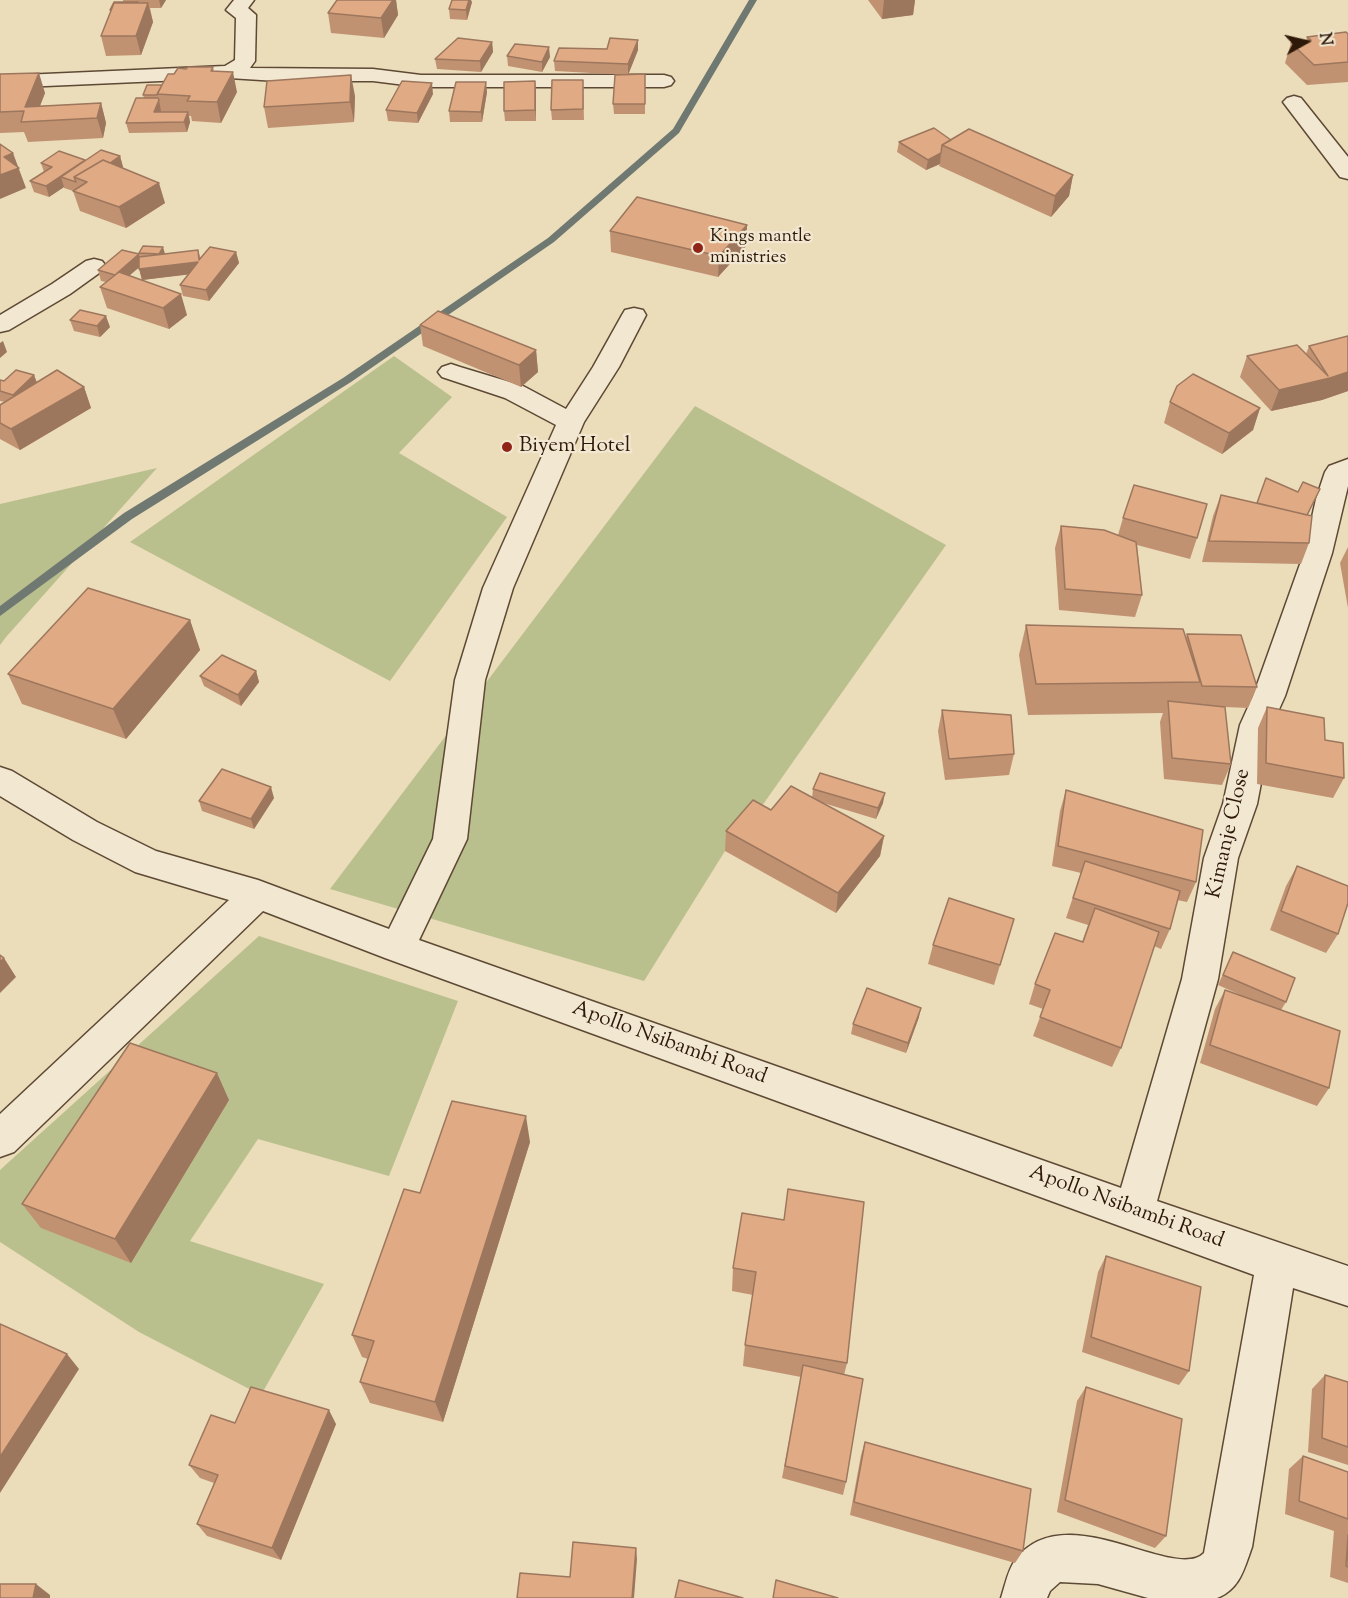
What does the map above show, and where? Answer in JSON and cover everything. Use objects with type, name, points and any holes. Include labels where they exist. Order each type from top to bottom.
[{"type":"street","points":[[229,72],[238,68],[245,61],[246,15],[236,10],[244,0]]},
{"type":"street","points":[[0,82],[182,76],[229,72],[252,75],[385,75],[421,81],[664,81]]},
{"type":"street","points":[[1294,102],[1348,172]]},
{"type":"street","points":[[0,325],[61,289],[94,266]]},
{"type":"street","points":[[398,947],[450,839],[470,680],[498,588],[571,422],[606,367],[634,315]]},
{"type":"street","points":[[451,372],[514,392],[571,422]]},
{"type":"street","name":"Kimanje Close","points":[[1134,1211],[1200,979],[1221,858],[1240,804],[1256,725],[1269,696],[1317,553],[1338,472],[1348,468]]},
{"type":"street","name":"Apollo Nsibambi Road","points":[[0,780],[85,831],[147,862],[258,894],[398,947],[1277,1263],[1348,1286]]},
{"type":"street","points":[[0,1139],[258,894]]},
{"type":"street","points":[[1024,1598],[1032,1576],[1052,1559],[1097,1560],[1160,1579],[1184,1583],[1205,1581],[1219,1572],[1229,1547],[1277,1263]]},
{"type":"green space","points":[[394,356],[452,397],[399,453],[507,517],[390,681],[130,542]]},
{"type":"green space","points":[[695,406],[946,545],[752,820],[725,851],[644,981],[330,889]]},
{"type":"green space","points":[[157,468],[6,637],[0,645],[0,504]]},
{"type":"green space","points":[[259,936],[458,1001],[389,1176],[258,1139],[190,1241],[324,1284],[261,1395],[139,1332],[0,1242],[0,1170]]},
{"type":"building","points":[[337,0],[393,0],[381,18],[328,13]]},
{"type":"building","points":[[452,0],[469,0],[466,10],[449,9]]},
{"type":"building","points":[[114,2],[138,2],[114,3],[110,10]]},
{"type":"building","points":[[114,3],[148,3],[136,36],[101,36]]},
{"type":"building","points":[[1346,32],[1348,34],[1348,62],[1314,65],[1291,43],[1311,40],[1307,37]]},
{"type":"building","points":[[458,38],[492,42],[480,61],[435,59]]},
{"type":"building","points":[[610,38],[638,40],[628,64],[554,61],[559,48],[607,49]]},
{"type":"building","points":[[515,44],[549,47],[542,62],[507,56]]},
{"type":"building","points":[[213,67],[211,71],[233,72],[217,102],[187,101],[190,96],[157,94],[168,74],[174,74],[178,68]]},
{"type":"building","points":[[39,73],[25,107],[101,103],[97,118],[21,122],[24,111],[0,112],[0,74]]},
{"type":"building","points":[[645,74],[645,104],[613,104],[615,75]]},
{"type":"building","points":[[351,75],[350,102],[264,107],[267,81]]},
{"type":"building","points":[[552,80],[583,80],[583,109],[551,110]]},
{"type":"building","points":[[402,81],[432,83],[417,113],[386,110]]},
{"type":"building","points":[[535,81],[535,110],[504,111],[504,82]]},
{"type":"building","points":[[456,82],[486,82],[481,112],[449,111]]},
{"type":"building","points":[[147,85],[162,85],[157,95],[143,95]]},
{"type":"building","points":[[136,98],[158,98],[154,112],[188,112],[184,122],[126,123]]},
{"type":"building","points":[[934,128],[951,140],[942,145],[941,153],[928,160],[899,142]]},
{"type":"building","points":[[969,129],[1073,175],[1055,196],[942,145]]},
{"type":"building","points":[[0,144],[13,153],[4,157],[19,168],[0,175]]},
{"type":"building","points":[[101,150],[120,156],[110,163],[103,160],[74,177],[76,182],[61,177]]},
{"type":"building","points":[[59,151],[85,160],[46,186],[30,181],[52,167],[41,163]]},
{"type":"building","points":[[103,160],[159,183],[119,207],[73,191],[87,182],[74,177]]},
{"type":"building","points":[[637,197],[747,225],[719,256],[610,231]]},
{"type":"building","points":[[143,246],[163,247],[159,254],[139,253]]},
{"type":"building","points":[[210,247],[236,252],[206,290],[180,285],[198,262],[139,269],[139,257],[198,250],[199,260]]},
{"type":"building","points":[[122,250],[139,254],[115,275],[98,270]]},
{"type":"building","points":[[119,272],[181,294],[163,308],[100,287]]},
{"type":"building","points":[[80,310],[106,316],[97,326],[70,320]]},
{"type":"building","points":[[438,311],[536,350],[519,365],[420,325]]},
{"type":"building","points":[[1348,336],[1348,372],[1279,390],[1247,356],[1297,345],[1328,376],[1309,346]]},
{"type":"building","points":[[16,370],[34,375],[13,395],[0,391],[0,380],[4,381]]},
{"type":"building","points":[[57,370],[84,387],[11,429],[0,423],[0,405]]},
{"type":"building","points":[[1193,374],[1260,408],[1229,433],[1170,402],[1177,386]]},
{"type":"building","points":[[1266,478],[1298,492],[1303,482],[1320,489],[1307,515],[1257,503]]},
{"type":"building","points":[[1134,485],[1207,504],[1197,538],[1123,518]]},
{"type":"building","points":[[1221,495],[1312,516],[1309,543],[1209,541]]},
{"type":"building","points":[[1061,526],[1104,530],[1136,542],[1142,595],[1065,589]]},
{"type":"building","points":[[88,588],[190,620],[113,709],[8,674]]},
{"type":"building","points":[[1026,625],[1183,629],[1200,682],[1036,684]]},
{"type":"building","points":[[1187,634],[1241,635],[1257,687],[1202,686]]},
{"type":"building","points":[[222,655],[256,671],[238,695],[200,676]]},
{"type":"building","points":[[1168,701],[1225,707],[1231,764],[1172,758]]},
{"type":"building","points":[[1267,707],[1324,718],[1325,740],[1343,743],[1344,778],[1266,763]]},
{"type":"building","points":[[942,710],[1011,715],[1014,754],[949,759]]},
{"type":"building","points":[[222,769],[271,787],[251,819],[199,801]]},
{"type":"building","points":[[820,773],[885,793],[878,808],[813,789]]},
{"type":"building","points":[[791,786],[884,836],[838,893],[726,831],[753,800],[771,810]]},
{"type":"building","points":[[1066,790],[1203,830],[1196,882],[1058,846]]},
{"type":"building","points":[[1085,861],[1180,891],[1170,929],[1073,898]]},
{"type":"building","points":[[1297,866],[1348,886],[1348,903],[1338,934],[1281,911]]},
{"type":"building","points":[[949,898],[1014,919],[1000,965],[933,945]]},
{"type":"building","points":[[1095,908],[1159,932],[1121,1048],[1040,1017],[1050,990],[1035,984],[1055,933],[1083,942]]},
{"type":"building","points":[[1233,952],[1295,978],[1286,1002],[1223,975]]},
{"type":"building","points":[[867,988],[921,1008],[908,1043],[853,1024]]},
{"type":"building","points":[[1225,990],[1340,1031],[1329,1088],[1210,1045]]},
{"type":"building","points":[[130,1043],[217,1073],[115,1239],[22,1204]]},
{"type":"building","points":[[452,1101],[526,1116],[435,1402],[360,1382],[374,1341],[352,1335],[404,1189],[420,1193]]},
{"type":"building","points":[[788,1189],[864,1202],[847,1363],[745,1345],[756,1272],[733,1268],[742,1213],[784,1220]]},
{"type":"building","points":[[1106,1256],[1201,1287],[1189,1371],[1091,1337]]},
{"type":"building","points":[[0,1324],[67,1354],[0,1457]]},
{"type":"building","points":[[803,1365],[863,1379],[846,1482],[785,1466]]},
{"type":"building","points":[[1325,1375],[1348,1382],[1348,1447],[1322,1438]]},
{"type":"building","points":[[251,1387],[329,1410],[272,1548],[197,1524],[218,1475],[189,1465],[211,1415],[235,1423]]},
{"type":"building","points":[[1086,1387],[1182,1419],[1166,1536],[1065,1500]]},
{"type":"building","points":[[865,1442],[1031,1489],[1023,1551],[854,1502]]},
{"type":"building","points":[[1303,1456],[1348,1472],[1348,1519],[1299,1501]]},
{"type":"building","points":[[1348,1535],[1348,1567],[1346,1566]]},
{"type":"building","points":[[573,1542],[636,1548],[632,1598],[517,1598],[520,1573],[570,1577]]},
{"type":"building","points":[[679,1580],[743,1598],[675,1598]]},
{"type":"building","points":[[776,1580],[838,1598],[773,1598]]},
{"type":"building","points":[[0,1584],[36,1584],[33,1598],[0,1598]]},
{"type":"waterway","points":[[0,612],[128,516],[347,380],[551,240],[676,131],[753,0]]},
{"type":"place","name":"Kings mantle ministries","points":[[698,248]]},
{"type":"place","name":"Biyem Hotel","points":[[507,447]]}]
